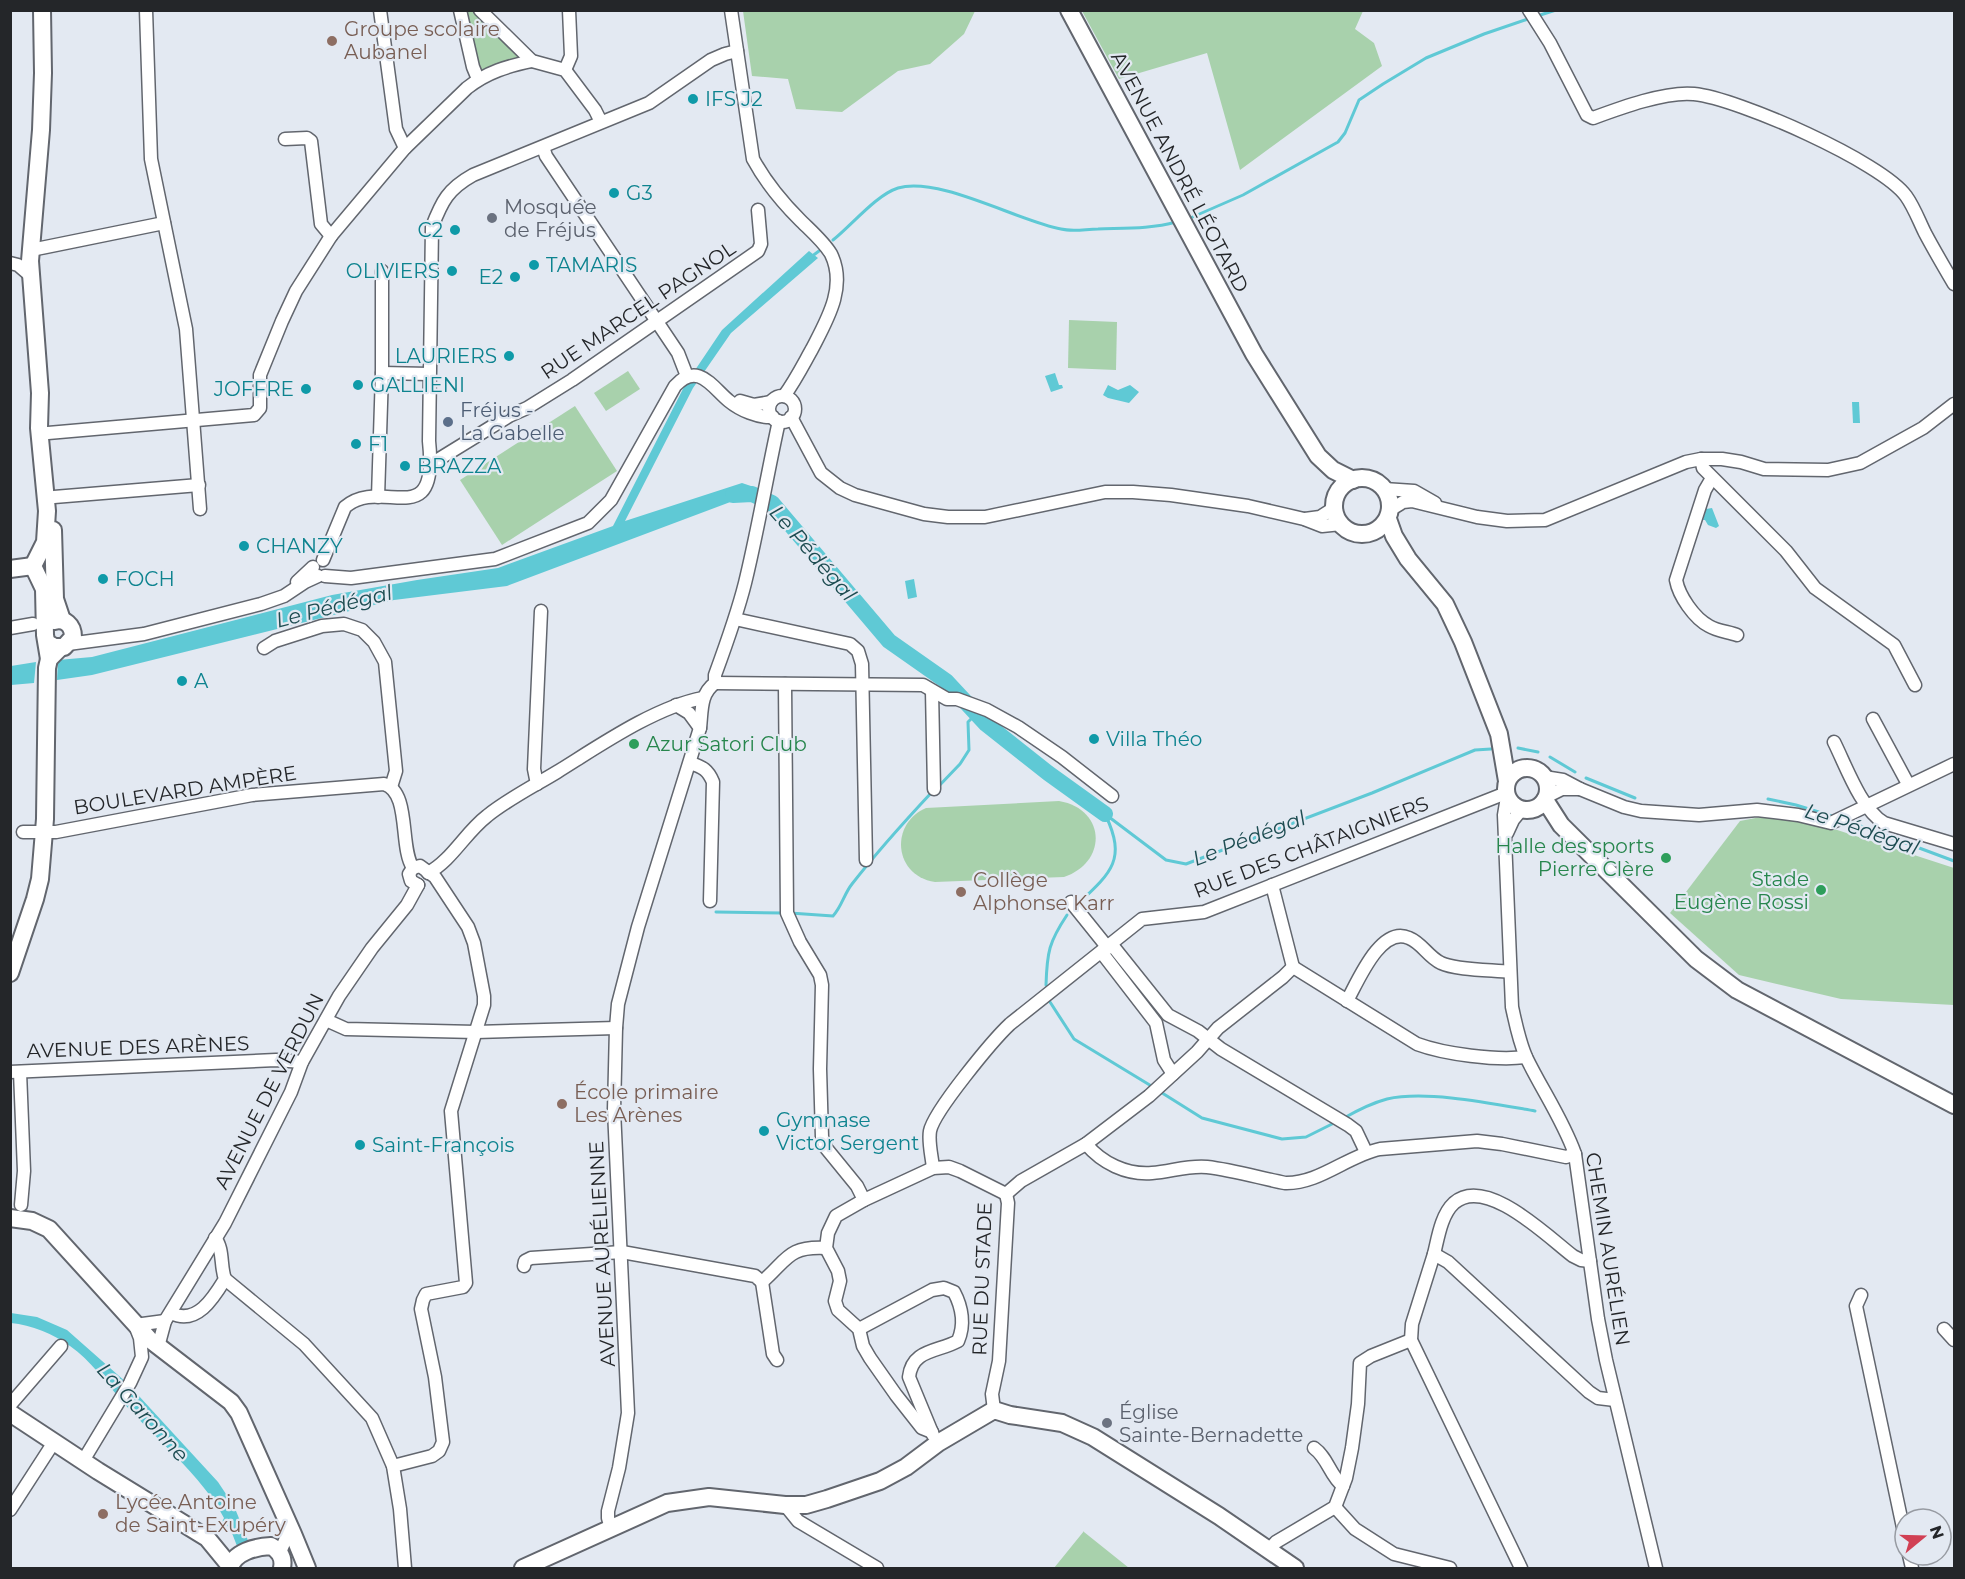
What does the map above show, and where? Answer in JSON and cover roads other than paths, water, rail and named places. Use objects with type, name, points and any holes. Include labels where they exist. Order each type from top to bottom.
[{"type":"main road","points":[[10,973],[40,879],[44,832],[47,685],[54,639],[44,589],[46,493],[39,428],[40,393],[32,277],[41,130],[42,10]]},
{"type":"main road","points":[[44,565],[54,497],[34,248],[46,112],[48,10]]},
{"type":"main road","name":"AVENUE ANDRÉ LÉOTARD","points":[[1069,10],[1254,354],[1318,456],[1333,470],[1353,480]]},
{"type":"main road","name":"AVENUE ANDRÉ LÉOTARD","points":[[1254,354],[1258,366],[1302,446],[1330,485],[1334,505]]},
{"type":"main road","points":[[1389,514],[1379,529],[1367,534],[1353,533],[1341,524],[1334,505],[1341,488],[1353,480],[1370,479],[1384,489],[1390,502],[1389,514],[1394,536],[1408,559],[1445,604],[1482,688],[1499,734],[1511,803],[1537,804],[1562,825],[1696,959],[1715,975],[1737,990],[1954,1106]]},
{"type":"main road","points":[[1367,534],[1408,559]]},
{"type":"main road","points":[[10,569],[44,565]]},
{"type":"main road","points":[[1499,734],[1515,757],[1544,777],[1548,790],[1537,804]]},
{"type":"main road","points":[[1507,790],[1515,770],[1528,767]]},
{"type":"main road","points":[[16,1212],[49,1229],[135,1325],[158,1347],[231,1402],[239,1413],[307,1569]]},
{"type":"main road","points":[[523,1569],[667,1503],[709,1497],[785,1505],[827,1500],[880,1481],[906,1467],[935,1438],[994,1410],[1010,1415],[1062,1423],[1093,1437],[1182,1492],[1294,1569]]},
{"type":"main road","points":[[10,1413],[207,1538],[230,1567],[238,1556],[271,1546],[281,1561],[300,1569]]},
{"type":"street","points":[[146,10],[152,159],[186,329],[200,508]]},
{"type":"street","points":[[380,10],[396,129],[405,148]]},
{"type":"street","points":[[460,10],[473,68],[478,79]]},
{"type":"street","points":[[480,10],[532,62]]},
{"type":"street","points":[[565,70],[571,56],[569,10]]},
{"type":"street","points":[[731,10],[753,159],[764,180],[779,199],[830,253],[837,279],[835,298],[827,322],[784,396]]},
{"type":"street","points":[[1532,16],[1550,43],[1587,115],[1593,118],[1658,97],[1693,93],[1722,100],[1798,129],[1889,178],[1906,196],[1954,284]]},
{"type":"street","points":[[10,628],[54,639],[144,634],[261,604],[284,596],[322,569],[345,507],[356,499],[405,498],[419,495],[423,490],[431,464],[429,374],[432,227],[444,199],[457,185],[473,175],[649,103],[711,60],[737,51]]},
{"type":"street","points":[[48,433],[254,415],[260,408],[260,375],[282,321],[296,291],[331,236],[405,148],[478,79],[512,65],[532,62],[565,70],[596,110],[601,122]]},
{"type":"street","points":[[285,139],[307,138],[311,141],[321,224],[331,236]]},
{"type":"street","points":[[543,147],[546,156],[690,372],[703,378],[720,388],[737,400],[746,404],[771,402],[777,397],[784,396],[794,404],[794,413],[781,418],[763,417],[740,408],[728,400],[720,388]]},
{"type":"street","name":"RUE MARCEL PAGNOL","points":[[431,464],[509,416],[527,408],[758,251],[761,244],[758,210]]},
{"type":"street","points":[[10,262],[34,248],[164,223]]},
{"type":"street","points":[[10,262],[18,265],[32,277]]},
{"type":"street","points":[[378,497],[382,373],[382,271]]},
{"type":"street","points":[[322,569],[351,578],[495,559],[588,523],[611,500],[675,386],[690,372]]},
{"type":"street","points":[[382,373],[429,374]]},
{"type":"street","points":[[771,402],[769,410],[799,429],[811,457],[821,473],[829,480],[855,495],[924,514],[948,517],[985,517],[1105,492],[1133,492],[1248,506],[1304,519],[1322,526],[1341,524]]},
{"type":"street","points":[[1389,514],[1404,502],[1412,501],[1457,514],[1497,520],[1545,520],[1686,462],[1701,459],[1732,460],[1764,469],[1828,470],[1860,463],[1923,428],[1954,404]]},
{"type":"street","points":[[715,683],[715,675],[735,619],[781,418]]},
{"type":"street","points":[[1701,459],[1703,468],[1786,551],[1815,588],[1894,645],[1915,685]]},
{"type":"street","points":[[1712,478],[1705,490],[1677,580],[1678,590],[1683,599],[1709,626],[1737,635]]},
{"type":"street","points":[[54,497],[199,485]]},
{"type":"street","points":[[1384,489],[1414,491],[1443,509]]},
{"type":"street","points":[[1304,519],[1320,517],[1334,505]]},
{"type":"street","points":[[537,784],[534,770],[541,611]]},
{"type":"street","points":[[735,619],[850,644],[858,651],[862,664],[863,684],[866,860]]},
{"type":"street","points":[[264,648],[274,641],[322,626],[344,624],[362,630],[374,642],[385,662],[396,771],[391,787],[398,794],[400,801],[407,854],[413,868]]},
{"type":"street","points":[[393,1466],[432,1456],[439,1451],[443,1442],[435,1377],[421,1309],[426,1294],[463,1287],[466,1283],[451,1111],[484,1005],[480,969],[468,927],[435,877],[428,873],[424,867],[413,868],[410,871],[410,878],[418,885],[427,880],[428,873],[440,865],[488,815],[645,720],[676,705],[703,698],[707,689],[715,683],[923,686],[952,699],[978,707],[1018,728],[1062,757],[1112,796]]},
{"type":"street","points":[[785,684],[787,913],[800,942],[820,975],[822,985],[820,1069],[822,1137],[826,1148],[857,1186],[864,1200]]},
{"type":"street","points":[[932,691],[934,789]]},
{"type":"street","name":"AVENUE AURÉLIENNE","points":[[611,1528],[608,1511],[619,1468],[628,1413],[614,1110],[618,1004],[638,927],[700,728],[703,698]]},
{"type":"street","points":[[676,705],[689,713],[700,728]]},
{"type":"street","points":[[1873,719],[1908,784]]},
{"type":"street","points":[[1834,742],[1862,809],[1884,823],[1954,844]]},
{"type":"street","points":[[690,763],[703,767],[709,772],[713,782],[710,901]]},
{"type":"street","points":[[1544,777],[1563,780],[1624,807],[1641,811],[1699,815],[1757,810],[1798,814],[1831,823],[1908,784],[1954,764]]},
{"type":"street","name":"BOULEVARD AMPÈRE","points":[[23,832],[44,832],[252,795],[376,784],[391,787]]},
{"type":"street","points":[[1506,834],[1513,820],[1537,804],[1562,789],[1580,789]]},
{"type":"street","name":"CHEMIN AURÉLIEN","points":[[1507,790],[1504,815],[1512,1007],[1526,1057],[1569,1137],[1575,1154],[1598,1319],[1656,1569]]},
{"type":"street","name":"RUE DES CHÂTAIGNIERS","points":[[933,1168],[930,1131],[939,1113],[993,1040],[1142,919],[1204,912],[1507,790]]},
{"type":"street","name":"AVENUE DE VERDUN","points":[[158,1347],[168,1317],[215,1238],[291,1092],[302,1062],[346,986],[372,948],[407,905],[418,885]]},
{"type":"street","points":[[1272,885],[1293,967],[1417,1044],[1432,1050],[1512,1059],[1526,1057]]},
{"type":"street","points":[[1071,903],[1107,948],[1168,1015],[1348,1125],[1356,1131],[1366,1152]]},
{"type":"street","points":[[1347,1001],[1376,951],[1387,939],[1401,935],[1412,938],[1432,958],[1444,965],[1510,972]]},
{"type":"street","points":[[1107,948],[1156,1023],[1164,1060],[1173,1074]]},
{"type":"street","points":[[1006,1194],[1021,1181],[1086,1144],[1149,1096],[1218,1028],[1293,967]]},
{"type":"street","points":[[1156,1023],[1168,1015]]},
{"type":"street","points":[[326,1020],[346,1029],[476,1032],[616,1028]]},
{"type":"street","name":"AVENUE DES ARÈNES","points":[[15,1072],[276,1060],[302,1062]]},
{"type":"street","points":[[15,1072],[24,1171],[16,1212]]},
{"type":"street","points":[[1086,1144],[1093,1152],[1112,1165],[1131,1172],[1151,1173],[1187,1167],[1206,1167],[1296,1184],[1366,1152],[1380,1149],[1477,1142],[1502,1144],[1566,1156],[1575,1154]]},
{"type":"street","name":"RUE DU STADE","points":[[933,1168],[949,1167],[1006,1194],[1008,1203],[999,1362],[992,1394],[994,1410]]},
{"type":"street","points":[[933,1168],[864,1200],[837,1216],[828,1233],[826,1248],[838,1271],[840,1281],[835,1301],[838,1310],[859,1329],[863,1346],[885,1381],[913,1418],[935,1438]]},
{"type":"street","points":[[1521,1569],[1411,1340],[1412,1324],[1446,1215],[1454,1203],[1462,1198],[1478,1196],[1496,1200],[1516,1212],[1573,1256],[1590,1261]]},
{"type":"street","points":[[215,1238],[219,1243],[225,1279],[304,1344],[372,1418],[393,1466],[400,1509],[405,1569]]},
{"type":"street","points":[[762,1282],[794,1251],[808,1247],[826,1248]]},
{"type":"street","points":[[524,1266],[525,1261],[531,1258],[622,1252],[755,1276],[762,1282],[773,1354],[777,1360]]},
{"type":"street","points":[[1434,1254],[1448,1262],[1589,1392],[1598,1398],[1615,1400]]},
{"type":"street","points":[[83,1461],[130,1383],[142,1357],[140,1338],[135,1325],[168,1317],[183,1317],[200,1311],[215,1296],[225,1279]]},
{"type":"street","points":[[859,1329],[932,1290],[944,1288],[954,1292],[959,1301],[963,1331],[958,1341],[924,1353],[910,1367],[909,1377],[935,1438]]},
{"type":"street","points":[[1861,1295],[1856,1306],[1899,1507]]},
{"type":"street","points":[[1944,1329],[1954,1340]]},
{"type":"street","points":[[1269,1551],[1276,1542],[1335,1507],[1343,1486],[1354,1437],[1360,1363],[1371,1356],[1411,1340]]},
{"type":"street","points":[[10,1405],[62,1346]]},
{"type":"street","points":[[10,1510],[54,1442]]},
{"type":"street","points":[[1314,1448],[1322,1454],[1337,1482],[1343,1486]]},
{"type":"street","points":[[785,1505],[798,1521],[877,1569]]},
{"type":"street","points":[[1335,1507],[1355,1529],[1394,1554],[1450,1569]]},
{"type":"street","points":[[281,1561],[289,1526]]},
{"type":"water","points":[[809,251],[818,258],[731,333],[693,388],[625,521],[742,483],[757,488],[754,500],[741,498],[507,586],[394,600],[92,675],[57,680],[58,660],[92,657],[332,595],[498,568],[613,526],[685,385],[722,330]]},
{"type":"water","points":[[1055,373],[1059,385],[1063,388],[1051,392],[1045,376]]},
{"type":"water","points":[[1108,385],[1118,390],[1130,385],[1139,392],[1129,403],[1103,395]]},
{"type":"water","points":[[1852,402],[1859,402],[1860,423],[1853,423]]},
{"type":"water","points":[[1712,508],[1719,526],[1716,528],[1703,520],[1706,509]]},
{"type":"water","points":[[914,579],[917,597],[908,599],[905,581]]},
{"type":"water","points":[[36,662],[34,683],[11,685],[11,666]]},
{"type":"water","name":"La Garonne","points":[[11,1313],[37,1317],[67,1330],[127,1383],[218,1482],[234,1506],[249,1543],[237,1546],[230,1528],[222,1522],[224,1518],[203,1487],[85,1358],[50,1334],[11,1323]]},
{"type":"waterway","points":[[1537,16],[1556,10]]},
{"type":"waterway","points":[[1188,219],[1243,195],[1338,142],[1345,133],[1359,100],[1426,58],[1531,18]]},
{"type":"waterway","points":[[833,240],[881,197],[898,188],[915,186],[935,188],[956,194],[1066,230],[1137,228],[1176,222]]},
{"type":"waterway","points":[[811,257],[819,251]]},
{"type":"waterway","name":"Le Pédégal","points":[[733,495],[752,494],[772,503],[889,641],[946,681],[986,724],[1105,814]]},
{"type":"waterway","points":[[937,788],[960,764],[969,750],[968,722],[976,714]]},
{"type":"waterway","name":"Le Pédégal","points":[[1518,748],[1538,752]]},
{"type":"waterway","name":"Le Pédégal","points":[[1105,814],[1166,860],[1186,864],[1372,793],[1475,750],[1491,749]]},
{"type":"waterway","name":"Le Pédégal","points":[[1550,757],[1575,772]]},
{"type":"waterway","name":"Le Pédégal","points":[[1586,778],[1635,798]]},
{"type":"waterway","points":[[790,913],[833,916],[861,872],[932,792]]},
{"type":"waterway","name":"Le Pédégal","points":[[1768,799],[1835,817]]},
{"type":"waterway","points":[[1080,902],[1108,873],[1112,864],[1115,843],[1106,816]]},
{"type":"waterway","name":"Le Pédégal","points":[[1847,821],[1954,861]]},
{"type":"waterway","points":[[716,912],[783,913]]},
{"type":"waterway","points":[[1046,985],[1050,948],[1067,915]]},
{"type":"waterway","points":[[1050,1002],[1074,1039],[1153,1087]]},
{"type":"waterway","points":[[1159,1091],[1202,1118],[1282,1139],[1306,1137],[1336,1122]]},
{"type":"waterway","points":[[1344,1118],[1387,1099],[1421,1096],[1461,1099],[1535,1111]]},
{"type":"place","name":"Groupe scolaire Aubanel","points":[[332,41]]},
{"type":"place","name":"IFS J2","points":[[693,99]]},
{"type":"place","name":"G3","points":[[614,193]]},
{"type":"place","name":"Mosquée de Fréjus","points":[[492,218]]},
{"type":"place","name":"C2","points":[[455,230]]},
{"type":"place","name":"TAMARIS","points":[[534,265]]},
{"type":"place","name":"OLIVIERS","points":[[452,271]]},
{"type":"place","name":"E2","points":[[515,277]]},
{"type":"place","name":"LAURIERS","points":[[509,356]]},
{"type":"place","name":"GALLIENI","points":[[358,385]]},
{"type":"place","name":"JOFFRE","points":[[306,389]]},
{"type":"place","name":"Fréjus - La Gabelle","points":[[448,422]]},
{"type":"place","name":"F1","points":[[356,444]]},
{"type":"place","name":"BRAZZA","points":[[405,466]]},
{"type":"place","name":"CHANZY","points":[[244,546]]},
{"type":"place","name":"FOCH","points":[[103,579]]},
{"type":"place","name":"A","points":[[182,681]]},
{"type":"place","name":"Villa Théo","points":[[1094,739]]},
{"type":"place","name":"Azur Satori Club","points":[[634,744]]},
{"type":"place","name":"Halle des sports Pierre Clère","points":[[1666,858]]},
{"type":"place","name":"Stade Eugène Rossi","points":[[1821,890]]},
{"type":"place","name":"Collège Alphonse Karr","points":[[961,892]]},
{"type":"place","name":"École primaire Les Arènes","points":[[562,1104]]},
{"type":"place","name":"Gymnase Victor Sergent","points":[[764,1131]]},
{"type":"place","name":"Saint-François","points":[[360,1145]]},
{"type":"place","name":"Église Sainte-Bernadette","points":[[1107,1423]]},
{"type":"place","name":"Lycée Antoine de Saint-Exupéry","points":[[103,1514]]}]
